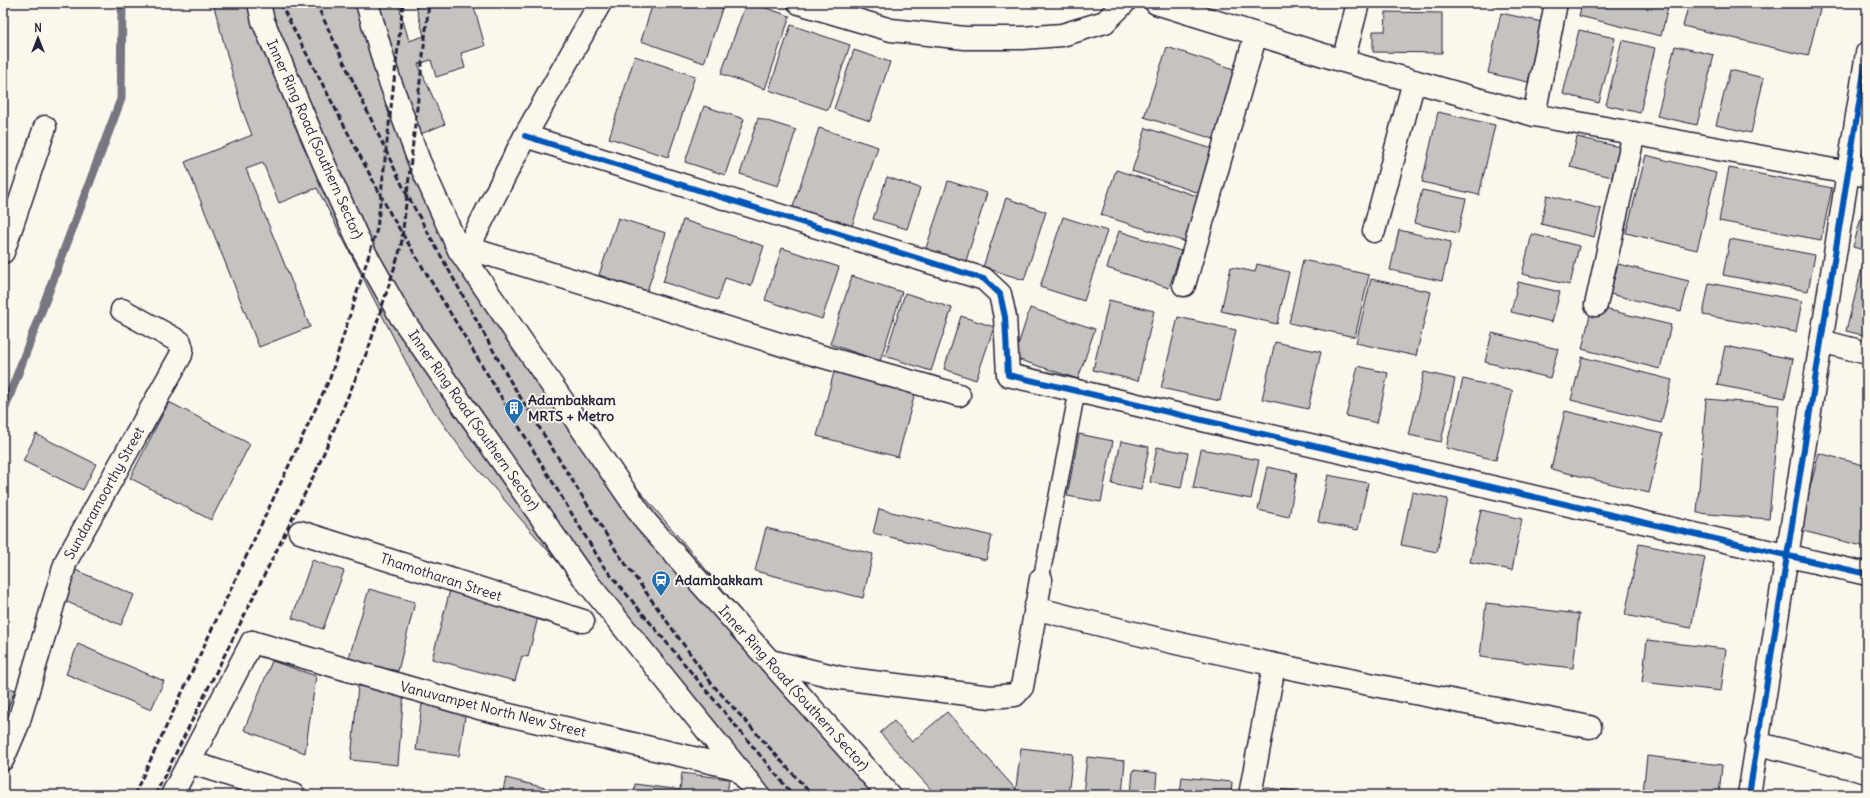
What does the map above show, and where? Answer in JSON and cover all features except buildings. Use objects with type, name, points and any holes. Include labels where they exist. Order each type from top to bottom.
[{"type":"street","name":"Inner Ring Road (Southern Sector)","points":[[259,3],[263,21],[361,246],[402,317],[583,577],[759,795]]},
{"type":"street","name":"Inner Ring Road (Southern Sector)","points":[[367,3],[388,76],[414,147],[464,249],[646,522],[889,795]]},
{"type":"street","points":[[600,3],[525,136],[464,249],[799,350],[959,395]]},
{"type":"street","points":[[799,3],[891,30],[965,38],[1022,38],[1062,35],[1105,22],[1124,3]]},
{"type":"street","points":[[1156,3],[1343,61],[1534,115],[1858,174]]},
{"type":"street","points":[[1343,61],[1358,3]]},
{"type":"street","points":[[1534,115],[1556,3]]},
{"type":"street","points":[[1184,285],[1256,34]]},
{"type":"street","points":[[1748,795],[1788,556],[1821,341],[1858,174],[1867,53]]},
{"type":"street","points":[[1374,231],[1414,81]]},
{"type":"street","points":[[3,252],[45,127]]},
{"type":"street","points":[[1596,305],[1634,133]]},
{"type":"street","points":[[525,136],[984,279],[1000,294],[1005,317],[1008,375],[1076,392],[1867,574]]},
{"type":"street","name":"Sundaramoorthy Street","points":[[3,759],[18,724],[66,561],[181,356],[182,349],[180,342],[122,310]]},
{"type":"street","points":[[1821,341],[1867,353]]},
{"type":"street","name":"Thamotharan Street","points":[[300,532],[583,621]]},
{"type":"street","points":[[770,662],[841,678],[955,693],[1006,697],[1015,695],[1022,687],[1041,579]]},
{"type":"street","points":[[1035,608],[1114,629],[1274,666],[1590,727]]},
{"type":"street","name":"Vanuvampet North New Street","points":[[189,762],[252,642],[479,708],[736,768]]},
{"type":"street","points":[[1250,795],[1274,666]]},
{"type":"street","points":[[1756,743],[1867,772]]},
{"type":"street","points":[[172,795],[189,762],[294,795]]},
{"type":"lane","points":[[1041,579],[1076,392]]},
{"type":"waterway","points":[[3,413],[121,99],[122,3]]},
{"type":"railway","points":[[280,3],[391,215],[604,567],[793,795]]},
{"type":"railway","points":[[316,3],[405,191],[509,379],[617,552],[712,684],[812,795]]},
{"type":"railway","points":[[134,795],[330,378],[377,229],[403,3]]},
{"type":"railway","points":[[155,795],[317,469],[369,347],[401,247],[429,3]]},
{"type":"cycle path","points":[[1749,795],[1867,53]]},
{"type":"cycle path","points":[[525,136],[984,279],[1000,294],[1005,317],[1008,375],[1867,574]]},
{"type":"place","name":"Adambakkam MRTS + Metro","points":[[514,425]]},
{"type":"place","name":"Adambakkam","points":[[661,597]]}]
